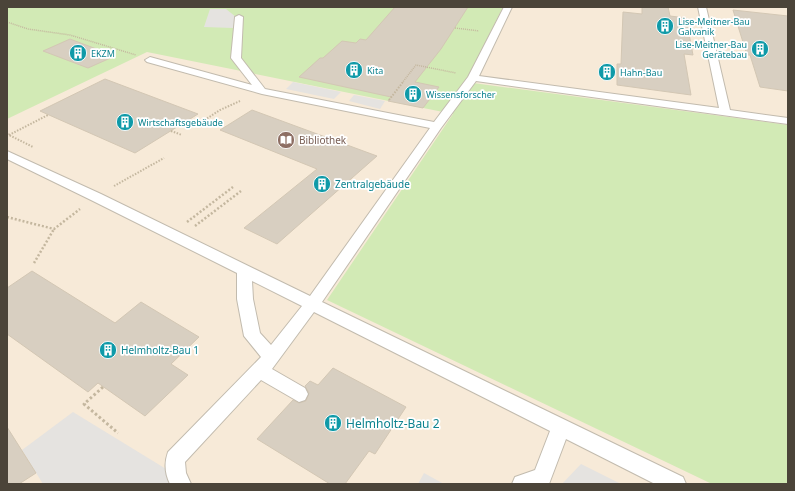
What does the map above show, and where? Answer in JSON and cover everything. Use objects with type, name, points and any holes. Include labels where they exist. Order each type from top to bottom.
[{"type":"lane","points":[[181,484],[176,476],[175,459],[272,357],[312,304],[437,126],[474,77],[508,7]]},
{"type":"lane","points":[[702,7],[725,112]]},
{"type":"lane","points":[[239,17],[236,58],[262,90]]},
{"type":"lane","points":[[150,60],[262,90],[437,126]]},
{"type":"lane","points":[[474,77],[788,121]]},
{"type":"lane","points":[[7,155],[180,238],[676,484]]},
{"type":"lane","points":[[244,270],[245,299],[252,336],[272,357]]},
{"type":"lane","points":[[259,370],[299,394]]},
{"type":"lane","points":[[522,484],[542,477],[561,427]]},
{"type":"path","points":[[7,22],[28,29],[70,35],[150,60]]},
{"type":"path","points":[[455,28],[496,33]]},
{"type":"path","points":[[378,114],[416,65],[474,77]]},
{"type":"path","points":[[197,125],[220,110],[262,90]]},
{"type":"path","points":[[9,135],[48,115]]},
{"type":"path","points":[[171,131],[182,135]]},
{"type":"path","points":[[205,209],[233,187]]},
{"type":"path","points":[[180,238],[241,191]]},
{"type":"path","points":[[34,263],[54,229]]},
{"type":"path","points":[[103,387],[84,404],[118,434]]},
{"type":"shaded area","points":[[7,7],[788,7],[788,484],[7,484]]},
{"type":"shaded area","points":[[210,9],[226,9],[236,17],[233,28],[204,27]]},
{"type":"shaded area","points":[[293,82],[341,92],[334,99],[286,89]]},
{"type":"shaded area","points":[[354,95],[385,101],[380,109],[349,101]]},
{"type":"shaded area","points":[[73,412],[171,472],[179,484],[43,484],[22,450]]},
{"type":"shaded area","points":[[581,464],[621,484],[562,484]]},
{"type":"shaded area","points":[[424,473],[444,484],[418,484]]},
{"type":"green space","points":[[7,7],[503,7],[466,82],[788,125],[788,484],[712,484],[327,300],[453,114],[147,52],[7,119]]},
{"type":"building","points":[[395,7],[468,7],[441,49],[415,82],[439,87],[423,108],[388,101],[391,97],[299,77],[342,41],[356,43],[360,39],[366,40]]},
{"type":"building","points":[[642,7],[668,7],[670,16],[686,18],[693,55],[684,54],[691,95],[617,85],[617,64],[621,64],[623,12],[642,14]]},
{"type":"building","name":"Lise-Meitner-Bau Gerätebau","points":[[733,10],[788,16],[788,91],[760,87],[750,55],[747,55]]},
{"type":"building","name":"EKZM","points":[[70,39],[115,56],[88,68],[43,51]]},
{"type":"building","name":"Wirtschaftsgebäude","points":[[105,79],[198,114],[135,153],[40,111]]},
{"type":"building","points":[[252,110],[377,156],[277,244],[244,228],[317,169],[220,130]]},
{"type":"building","name":"Helmholtz-Bau 1","points":[[32,271],[115,323],[141,302],[199,337],[171,364],[188,375],[145,416],[98,383],[88,392],[7,334],[7,288]]},
{"type":"building","name":"Helmholtz-Bau 2","points":[[333,368],[406,407],[375,454],[369,451],[345,484],[330,484],[257,439],[293,400],[299,403],[306,401],[309,393],[305,386],[310,381],[318,385]]},
{"type":"building","points":[[7,427],[36,473],[19,484],[7,484]]},
{"type":"place","name":"Lise-Meitner-Bau Galvanik","points":[[665,26]]},
{"type":"place","name":"Lise-Meitner-Bau Gerätebau","points":[[760,49]]},
{"type":"place","name":"EKZM","points":[[78,53]]},
{"type":"place","name":"Kita","points":[[354,70]]},
{"type":"place","name":"Hahn-Bau","points":[[607,72]]},
{"type":"place","name":"Wissensforscher","points":[[413,94]]},
{"type":"place","name":"Wirtschaftsgebäude","points":[[125,122]]},
{"type":"place","name":"Bibliothek","points":[[286,140]]},
{"type":"place","name":"Zentralgebäude","points":[[322,184]]},
{"type":"place","name":"Helmholtz-Bau 1","points":[[108,350]]},
{"type":"place","name":"Helmholtz-Bau 2","points":[[333,423]]}]
